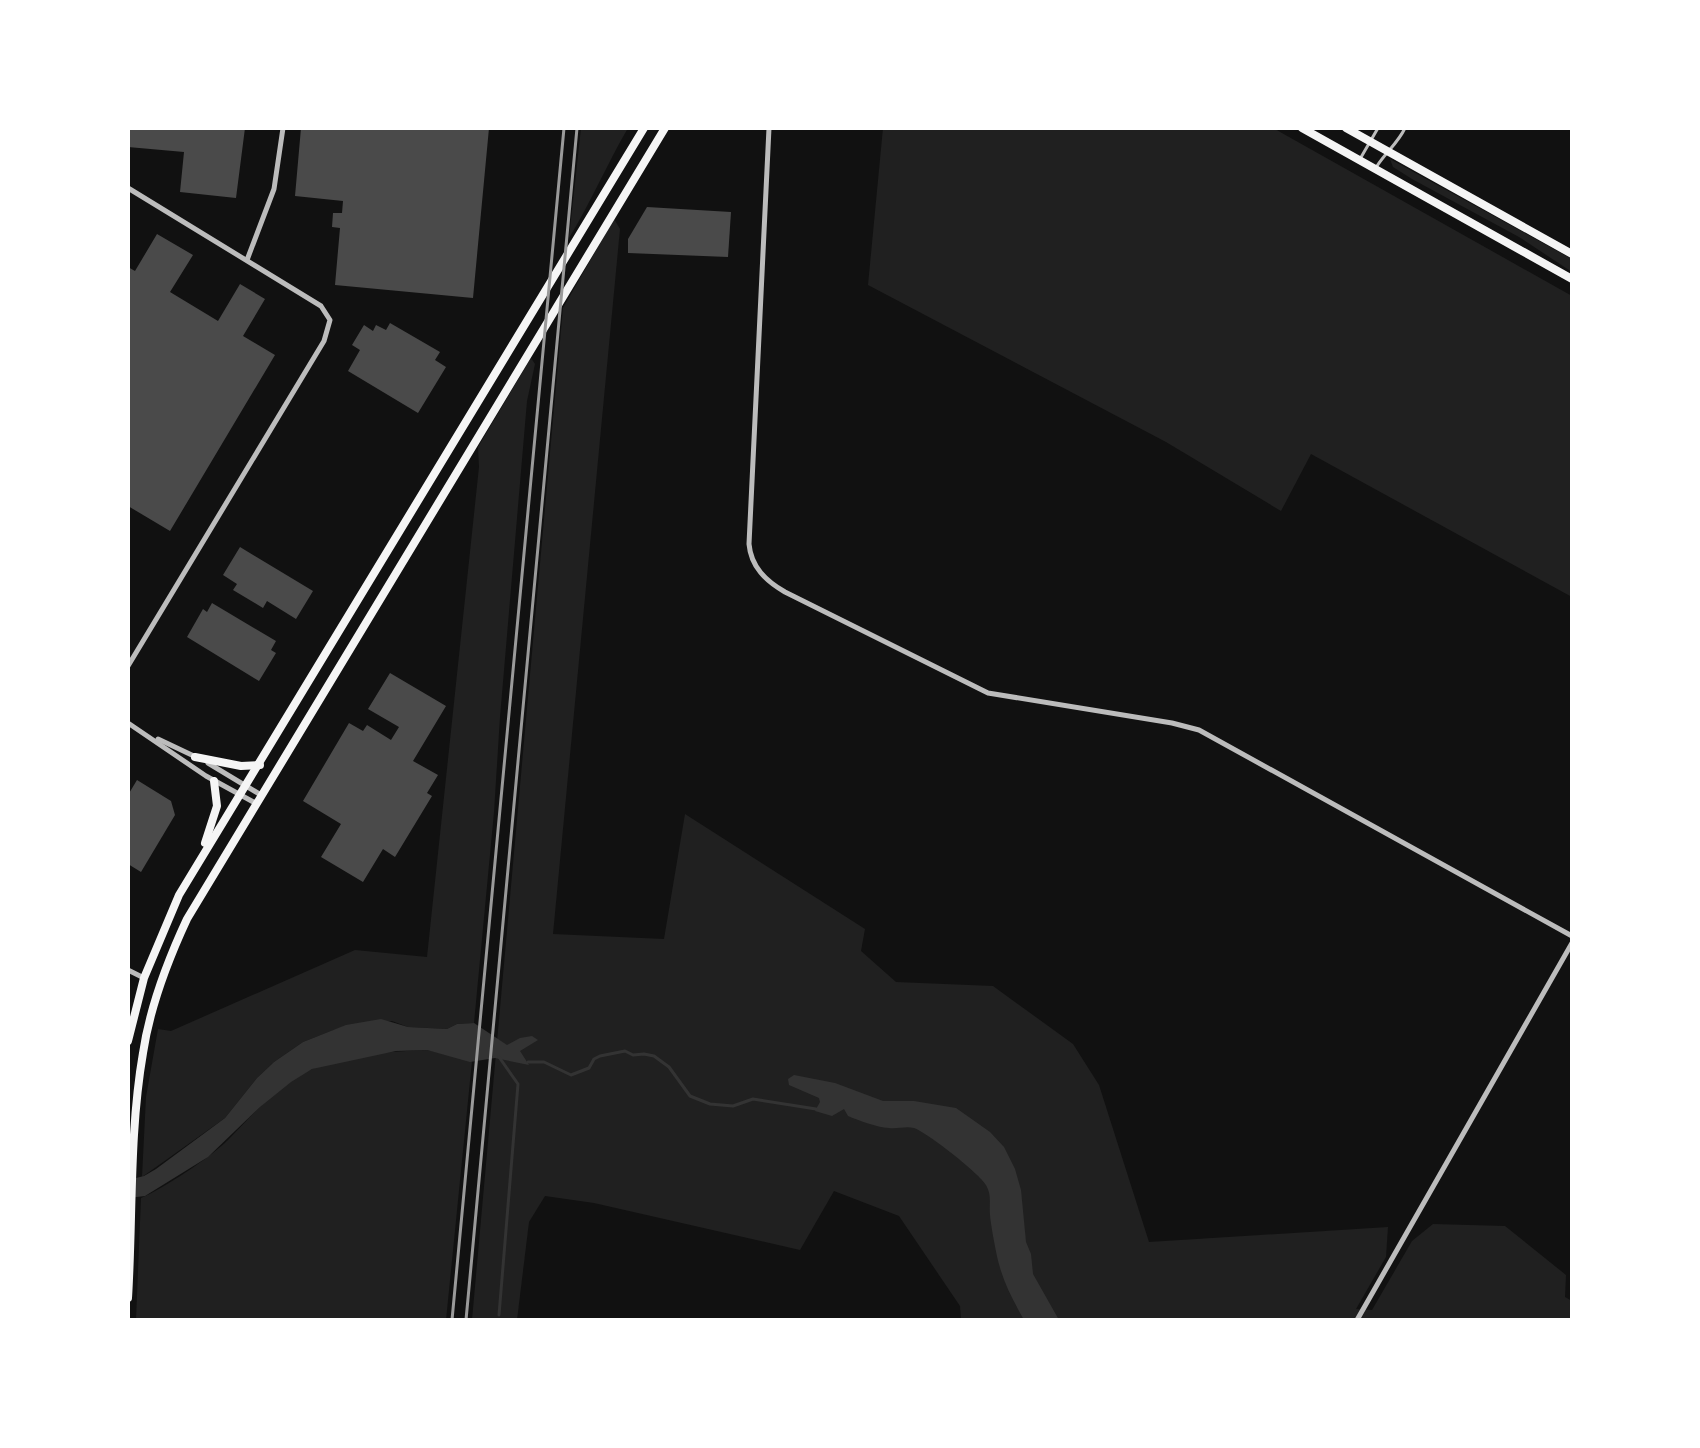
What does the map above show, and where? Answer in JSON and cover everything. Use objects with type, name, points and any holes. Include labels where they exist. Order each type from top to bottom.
[{"type":"main road","points":[[128,1041],[144,978],[174,905],[196,866],[644,128]]},
{"type":"main road","points":[[128,1298],[134,1150],[143,1050],[165,970],[187,919],[665,128]]},
{"type":"main road","points":[[1302,128],[1572,279]]},
{"type":"main road","points":[[1346,128],[1572,254]]},
{"type":"main road","points":[[195,757],[241,766],[260,765]]},
{"type":"main road","points":[[196,866],[215,816],[218,798],[214,781]]},
{"type":"street","points":[[247,260],[274,189],[283,128]]},
{"type":"street","points":[[769,128],[749,544],[753,562],[764,578],[785,592],[988,693],[1199,730],[1572,936]]},
{"type":"street","points":[[128,188],[325,310],[330,320],[328,333],[128,666]]},
{"type":"street","points":[[128,723],[214,781],[257,804]]},
{"type":"street","points":[[146,734],[263,795]]},
{"type":"street","points":[[1357,1320],[1572,943]]},
{"type":"street","points":[[128,970],[144,978]]},
{"type":"lane","points":[[1359,160],[1378,128]]},
{"type":"lane","points":[[1376,169],[1405,128]]},
{"type":"shaded area","points":[[581,128],[628,128],[569,238]]},
{"type":"shaded area","points":[[883,128],[1273,128],[1572,296],[1572,597],[1311,454],[1281,511],[1166,442],[868,285]]},
{"type":"shaded area","points":[[1390,159],[1572,259],[1572,272],[1519,237],[1412,179],[1393,167]]},
{"type":"shaded area","points":[[614,219],[620,229],[553,934],[664,939],[685,814],[865,929],[861,951],[896,982],[993,986],[1073,1044],[1099,1085],[1149,1242],[1388,1227],[1386,1257],[1356,1309],[1372,1310],[1412,1241],[1433,1224],[1505,1226],[1566,1275],[1565,1297],[1572,1301],[1572,1320],[961,1320],[960,1306],[899,1216],[834,1191],[800,1250],[594,1203],[545,1196],[529,1222],[517,1320],[472,1320],[563,308]]},
{"type":"shaded area","points":[[531,358],[535,364],[527,401],[474,1023],[457,1024],[447,1029],[408,1027],[392,1021],[334,1030],[303,1042],[257,1078],[225,1118],[142,1177],[146,1097],[158,1029],[171,1031],[355,950],[427,957],[479,467],[478,447]]},
{"type":"shaded area","points":[[381,1019],[408,1027],[447,1029],[457,1024],[474,1023],[507,1045],[532,1036],[538,1040],[520,1051],[529,1065],[495,1058],[470,1062],[427,1050],[396,1051],[312,1069],[260,1107],[208,1157],[145,1196],[128,1198],[128,1180],[156,1169],[225,1118],[274,1062],[303,1042],[346,1025]]},
{"type":"shaded area","points":[[427,1050],[472,1061],[446,1320],[136,1320],[141,1198],[209,1156],[267,1100],[300,1075],[353,1057]]},
{"type":"shaded area","points":[[794,1075],[835,1083],[883,1101],[914,1101],[956,1108],[990,1132],[1004,1147],[1015,1169],[1033,1274],[1059,1320],[1024,1320],[1006,1286],[999,1264],[991,1226],[988,1189],[974,1172],[914,1128],[873,1125],[848,1116],[844,1109],[832,1116],[815,1111],[819,1098],[789,1085],[788,1079]]},
{"type":"building","points":[[128,128],[245,128],[236,198],[180,192],[184,152],[128,147]]},
{"type":"building","points":[[301,128],[489,128],[473,298],[335,285],[340,228],[332,227],[333,213],[342,213],[343,201],[295,196]]},
{"type":"building","points":[[647,207],[731,212],[728,257],[628,253],[628,239]]},
{"type":"building","points":[[157,234],[193,255],[170,292],[218,321],[240,284],[265,299],[243,336],[275,355],[170,531],[128,506],[128,267],[135,271]]},
{"type":"building","points":[[390,323],[440,352],[435,360],[446,367],[418,413],[348,371],[360,350],[352,345],[364,325],[373,331],[376,325],[386,330]]},
{"type":"building","points":[[240,547],[313,591],[296,619],[267,601],[263,608],[233,590],[237,584],[223,575]]},
{"type":"building","points":[[212,603],[276,641],[271,650],[276,653],[259,681],[187,637],[203,609],[207,612]]},
{"type":"building","points":[[390,673],[446,706],[413,761],[438,775],[427,793],[432,796],[395,857],[383,849],[363,882],[321,857],[341,824],[303,801],[349,723],[363,731],[367,725],[391,740],[399,727],[368,709]]},
{"type":"building","points":[[137,780],[171,801],[175,815],[141,872],[128,864],[128,795]]},
{"type":"waterway","points":[[528,1062],[544,1062],[571,1075],[589,1068],[600,1056],[625,1051],[633,1055],[644,1054],[654,1056],[669,1067],[690,1096],[710,1104],[733,1106],[753,1099],[816,1109]]},
{"type":"waterway","points":[[499,1057],[518,1084],[499,1315]]},
{"type":"railway","points":[[452,1320],[564,128]]},
{"type":"railway","points":[[466,1320],[577,128]]}]
